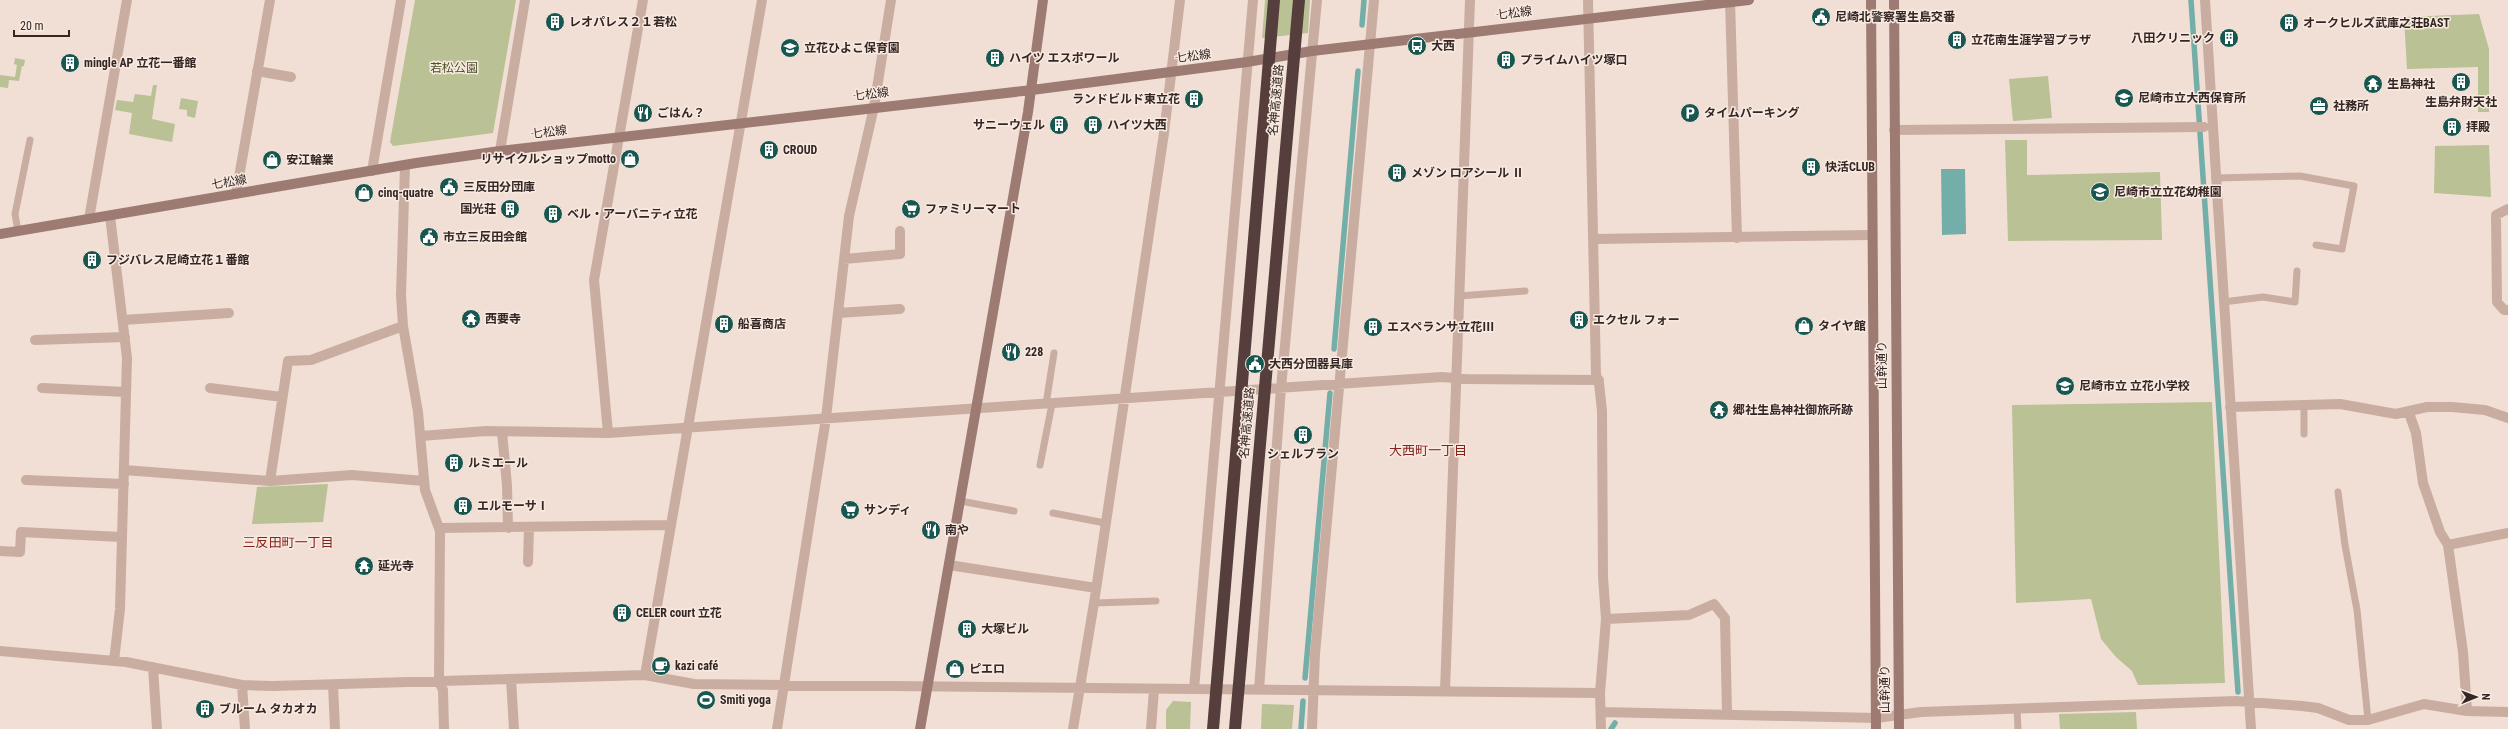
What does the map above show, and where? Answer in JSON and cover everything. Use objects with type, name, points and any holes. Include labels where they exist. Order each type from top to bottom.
[{"type":"highway","name":"名神高速道路","points":[[1212,729],[1274,0]]},
{"type":"highway","name":"名神高速道路","points":[[1235,729],[1299,0]]},
{"type":"street","points":[[89,219],[127,0]]},
{"type":"street","points":[[236,194],[270,0]]},
{"type":"street","points":[[372,171],[401,0]]},
{"type":"street","points":[[500,151],[525,0]]},
{"type":"street","points":[[608,433],[594,280],[643,0]]},
{"type":"street","points":[[645,674],[762,0]]},
{"type":"street","points":[[777,729],[826,418],[852,197],[874,107],[891,0]]},
{"type":"street","points":[[920,729],[1032,90],[1043,0]]},
{"type":"street","points":[[1073,729],[1094,603],[1171,72],[1180,0]]},
{"type":"street","points":[[1194,689],[1253,0]]},
{"type":"street","points":[[1259,690],[1281,388],[1317,0]]},
{"type":"street","points":[[1312,729],[1315,654],[1338,384],[1374,0]]},
{"type":"street","points":[[1445,691],[1455,378],[1470,0]]},
{"type":"street","points":[[1588,0],[1596,375],[1602,411],[1603,578],[1606,620],[1600,693],[1601,729]]},
{"type":"street","name":"七松線","points":[[0,234],[372,171],[500,151],[619,136],[1032,90],[1248,62],[1312,51],[1730,1],[1749,0]]},
{"type":"street","name":"山幹通り","points":[[1871,0],[1876,729]]},
{"type":"street","name":"山幹通り","points":[[1894,0],[1899,729]]},
{"type":"street","points":[[2205,0],[2215,178],[2251,729]]},
{"type":"street","points":[[1730,1],[1737,238]]},
{"type":"street","points":[[257,71],[291,77]]},
{"type":"street","points":[[1894,130],[2200,127]]},
{"type":"street","points":[[405,166],[401,295],[403,326],[421,436],[425,490],[440,528],[441,619],[439,682],[443,690],[444,729]]},
{"type":"street","points":[[2508,210],[2496,215],[2497,302],[2504,310],[2508,310]]},
{"type":"street","points":[[110,216],[126,337],[124,484],[121,537],[120,609],[114,661]]},
{"type":"street","points":[[844,259],[900,254],[900,230]]},
{"type":"street","points":[[1593,239],[1872,235]]},
{"type":"street","points":[[838,313],[900,309]]},
{"type":"street","points":[[123,320],[229,313]]},
{"type":"street","points":[[270,481],[288,361],[311,360],[403,326]]},
{"type":"street","points":[[35,340],[126,337]]},
{"type":"street","points":[[421,436],[502,432],[608,433],[1442,377],[1598,380]]},
{"type":"street","points":[[42,388],[126,392]]},
{"type":"street","points":[[210,388],[282,397]]},
{"type":"street","points":[[2230,407],[2340,404],[2383,412],[2409,413],[2418,408],[2452,407],[2485,410],[2508,418]]},
{"type":"street","points":[[2409,413],[2416,433],[2422,483],[2438,525],[2448,545],[2463,652],[2467,711]]},
{"type":"street","points":[[502,432],[507,485],[508,528]]},
{"type":"street","points":[[124,470],[270,481],[352,475],[424,481]]},
{"type":"street","points":[[26,480],[124,484]]},
{"type":"street","points":[[440,528],[670,525]]},
{"type":"street","points":[[528,562],[529,527]]},
{"type":"street","points":[[0,551],[20,552],[21,532],[121,537]]},
{"type":"street","points":[[2448,545],[2508,533]]},
{"type":"street","points":[[949,565],[1096,588]]},
{"type":"street","points":[[1606,620],[1689,615],[1714,604],[1724,618],[1727,715]]},
{"type":"street","points":[[0,651],[114,661],[242,684],[333,685],[645,674],[694,684],[1600,693]]},
{"type":"street","points":[[153,667],[157,729]]},
{"type":"street","points":[[511,679],[514,729]]},
{"type":"street","points":[[242,684],[245,729]]},
{"type":"street","points":[[333,685],[335,729]]},
{"type":"street","points":[[1151,729],[1154,689]]},
{"type":"street","points":[[1601,712],[1876,718],[1899,713],[2236,701],[2318,708],[2349,720],[2369,725],[2424,704],[2467,711],[2508,712]]},
{"type":"lane","points":[[18,231],[15,214],[30,140]]},
{"type":"lane","points":[[2215,178],[2300,176],[2354,186],[2342,249],[2316,245]]},
{"type":"lane","points":[[2223,302],[2263,297],[2295,302],[2297,271]]},
{"type":"lane","points":[[1459,296],[1525,291]]},
{"type":"lane","points":[[1040,465],[1049,404],[1054,353]]},
{"type":"lane","points":[[2304,404],[2304,434]]},
{"type":"lane","points":[[2338,492],[2345,545],[2358,610],[2369,725]]},
{"type":"lane","points":[[960,501],[1014,511]]},
{"type":"lane","points":[[1053,513],[1105,523]]},
{"type":"lane","points":[[1094,603],[1156,601]]},
{"type":"lane","points":[[2017,708],[2018,729]]},
{"type":"green space","name":"若松公園","points":[[415,0],[516,0],[493,133],[393,146],[390,142]]},
{"type":"green space","points":[[1265,0],[1310,0],[1308,33],[1262,38]]},
{"type":"green space","points":[[2479,14],[2489,49],[2489,112],[2478,112],[2478,67],[2407,69],[2404,17]]},
{"type":"green space","points":[[15,58],[25,60],[24,66],[22,66],[19,81],[9,80],[8,88],[0,87],[0,75],[15,77],[17,65],[14,64]]},
{"type":"green space","points":[[2048,76],[2052,118],[2013,121],[2009,79]]},
{"type":"green space","points":[[153,85],[157,85],[152,119],[175,124],[172,142],[129,134],[132,113],[115,110],[117,100],[133,102],[135,94],[151,96]]},
{"type":"green space","points":[[181,98],[198,101],[195,118],[187,116],[187,110],[179,109]]},
{"type":"green space","points":[[2005,140],[2027,140],[2027,175],[2160,172],[2162,240],[2008,241]]},
{"type":"green space","points":[[2489,145],[2491,197],[2434,193],[2435,146]]},
{"type":"green space","points":[[2212,402],[2225,683],[2138,685],[2132,671],[2116,657],[2101,639],[2091,599],[2016,603],[2012,405]]},
{"type":"green space","points":[[328,484],[323,522],[252,524],[257,487]]},
{"type":"green space","points":[[1173,701],[1191,702],[1190,729],[1166,729],[1166,710]]},
{"type":"green space","points":[[1262,704],[1294,705],[1292,729],[1261,729]]},
{"type":"green space","points":[[2136,712],[2137,729],[2060,729],[2059,714]]},
{"type":"water","points":[[1941,169],[1965,169],[1966,234],[1942,235]]},
{"type":"waterway","points":[[1362,25],[1364,0]]},
{"type":"waterway","points":[[2191,0],[2238,692]]},
{"type":"waterway","points":[[1334,349],[1358,71]]},
{"type":"waterway","points":[[1305,678],[1330,393]]},
{"type":"waterway","points":[[1301,729],[1303,701]]},
{"type":"waterway","points":[[1611,729],[1615,723]]},
{"type":"place","name":"尼崎北警察署生島交番","points":[[1821,17]]},
{"type":"place","name":"レオパレス２１若松","points":[[555,22]]},
{"type":"place","name":"オークヒルズ武庫之荘BAST","points":[[2289,23]]},
{"type":"place","name":"八田クリニック","points":[[2229,38]]},
{"type":"place","name":"立花南生涯学習プラザ","points":[[1957,40]]},
{"type":"place","name":"大西","points":[[1417,46]]},
{"type":"place","name":"立花ひよこ保育園","points":[[790,48]]},
{"type":"place","name":"ハイツ エスポワール","points":[[995,58]]},
{"type":"place","name":"プライムハイツ塚口","points":[[1506,60]]},
{"type":"place","name":"mingle AP 立花一番館","points":[[70,63]]},
{"type":"place","name":"生島弁財天社","points":[[2461,82]]},
{"type":"place","name":"生島神社","points":[[2373,84]]},
{"type":"place","name":"尼崎市立大西保育所","points":[[2124,98]]},
{"type":"place","name":"ランドビルド東立花","points":[[1194,99]]},
{"type":"place","name":"社務所","points":[[2319,106]]},
{"type":"place","name":"ごはん？","points":[[643,113]]},
{"type":"place","name":"タイムパーキング","points":[[1690,113]]},
{"type":"place","name":"サニーウェル","points":[[1059,125]]},
{"type":"place","name":"ハイツ大西","points":[[1093,125]]},
{"type":"place","name":"拝殿","points":[[2452,127]]},
{"type":"place","name":"CROUD","points":[[769,150]]},
{"type":"place","name":"リサイクルショップmotto","points":[[630,159]]},
{"type":"place","name":"安江輪業","points":[[272,160]]},
{"type":"place","name":"快活CLUB","points":[[1811,167]]},
{"type":"place","name":"メゾン ロアシール Ⅱ","points":[[1397,173]]},
{"type":"place","name":"三反田分団庫","points":[[449,187]]},
{"type":"place","name":"尼崎市立立花幼稚園","points":[[2100,192]]},
{"type":"place","name":"cinq-quatre","points":[[364,193]]},
{"type":"place","name":"国光荘","points":[[510,209]]},
{"type":"place","name":"ファミリーマート","points":[[911,209]]},
{"type":"place","name":"ベル・アーバニティ立花","points":[[553,214]]},
{"type":"place","name":"市立三反田会館","points":[[429,237]]},
{"type":"place","name":"フジバレス尼崎立花１番館","points":[[92,260]]},
{"type":"place","name":"西要寺","points":[[471,319]]},
{"type":"place","name":"エクセル フォー","points":[[1579,320]]},
{"type":"place","name":"船喜商店","points":[[724,324]]},
{"type":"place","name":"タイヤ館","points":[[1804,326]]},
{"type":"place","name":"エスペランサ立花Ⅲ","points":[[1373,327]]},
{"type":"place","name":"228","points":[[1011,352]]},
{"type":"place","name":"大西分団器具庫","points":[[1255,364]]},
{"type":"place","name":"尼崎市立 立花小学校","points":[[2065,386]]},
{"type":"place","name":"郷社生島神社御旅所跡","points":[[1719,410]]},
{"type":"place","name":"シェルブラン","points":[[1303,435]]},
{"type":"place","name":"ルミエール","points":[[454,463]]},
{"type":"place","name":"エルモーサⅠ","points":[[463,506]]},
{"type":"place","name":"サンディ","points":[[850,510]]},
{"type":"place","name":"南や","points":[[931,530]]},
{"type":"place","name":"延光寺","points":[[364,566]]},
{"type":"place","name":"CELER court 立花","points":[[622,613]]},
{"type":"place","name":"大塚ビル","points":[[967,629]]},
{"type":"place","name":"kazi café","points":[[661,666]]},
{"type":"place","name":"ピエロ","points":[[955,669]]},
{"type":"place","name":"Smiti yoga","points":[[706,700]]},
{"type":"place","name":"ブルーム タカオカ","points":[[205,709]]},
{"type":"district","name":"大西町一丁目","points":[[1428,450]]},
{"type":"district","name":"三反田町一丁目","points":[[288,542]]}]
